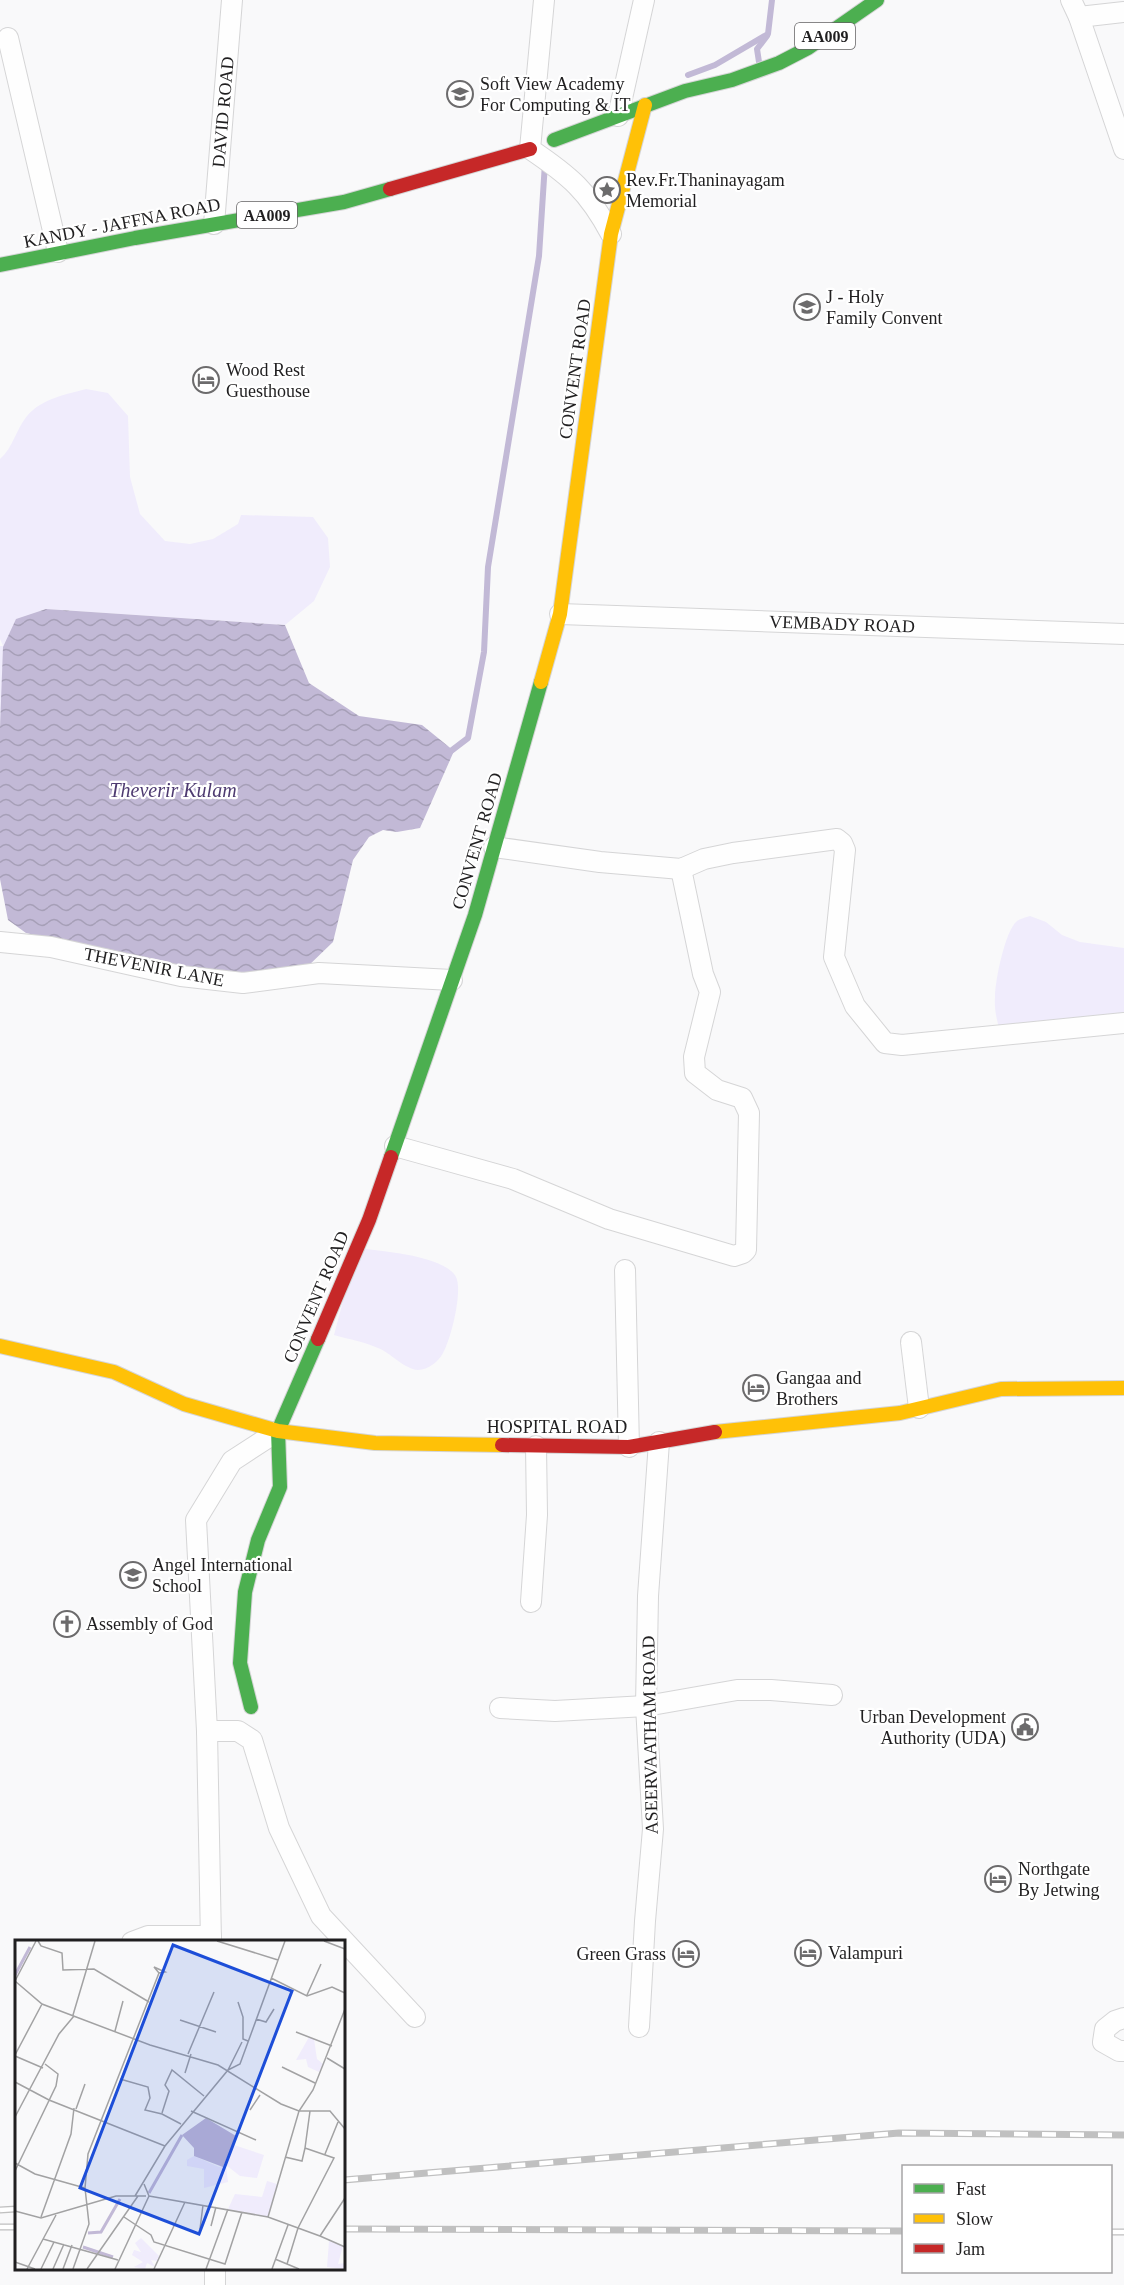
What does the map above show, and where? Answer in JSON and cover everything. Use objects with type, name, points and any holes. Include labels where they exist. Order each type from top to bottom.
[{"type":"main road","name":"AA009","points":[[554,140],[645,105],[770,66],[807,49],[877,0]]},
{"type":"main road","name":"CONVENT ROAD","points":[[278,1431],[369,1220],[475,915],[560,614],[611,234],[645,105]]},
{"type":"main road","name":"KANDY - JAFFNA ROAD","points":[[0,265],[58,252],[344,202],[530,149]]},
{"type":"main road","name":"HOSPITAL ROAD","points":[[0,1346],[114,1372],[184,1404],[278,1431],[375,1443],[630,1447],[717,1432],[900,1413],[1001,1389],[1124,1388]]},
{"type":"main road","points":[[251,1707],[240,1663],[245,1592],[258,1540],[280,1487],[278,1431]]},
{"type":"street","name":"DAVID ROAD","points":[[214,224],[232,0]]},
{"type":"street","points":[[544,0],[530,149],[580,187],[597,207],[611,234]]},
{"type":"street","points":[[618,116],[644,0]]},
{"type":"street","points":[[1124,12],[1075,8],[1124,149]]},
{"type":"street","points":[[8,38],[58,252]]},
{"type":"street","name":"VEMBADY ROAD","points":[[560,614],[1124,634]]},
{"type":"street","points":[[494,847],[600,862],[681,869],[704,859],[733,853],[837,839],[842,843],[844,850],[834,957],[855,1006],[885,1043],[902,1045],[1124,1023]]},
{"type":"street","points":[[395,1146],[513,1179],[609,1219],[734,1256],[743,1253],[746,1250],[749,1113],[742,1098],[717,1090],[695,1073],[694,1057],[710,992],[703,974],[681,869]]},
{"type":"street","name":"THEVENIR LANE","points":[[0,942],[51,947],[181,976],[243,983],[319,973],[452,980]]},
{"type":"street","points":[[625,1270],[630,1447]]},
{"type":"street","points":[[911,1342],[918,1408]]},
{"type":"street","points":[[135,1940],[148,1936],[211,1939],[207,1731],[196,1520],[232,1461],[278,1431]]},
{"type":"street","name":"ASEERVAATHAM ROAD","points":[[639,2027],[653,1829],[646,1706],[648,1596],[659,1442]]},
{"type":"street","points":[[531,1602],[537,1515],[536,1446]]},
{"type":"street","points":[[500,1708],[555,1711],[646,1706],[737,1690],[832,1695]]},
{"type":"street","points":[[207,1731],[238,1731],[252,1740],[279,1828],[321,1916],[343,1940]]},
{"type":"street","points":[[345,1942],[415,2018]]},
{"type":"street","points":[[1124,2018],[1115,2021],[1105,2029],[1103,2042],[1119,2051],[1124,2051]]},
{"type":"shaded area","points":[[86,389],[108,393],[128,416],[130,477],[140,514],[165,541],[190,544],[213,539],[238,524],[241,515],[313,517],[328,538],[330,567],[314,601],[285,625],[47,609],[17,619],[0,728],[0,646],[3,646],[0,639],[0,459],[23,421],[39,405]]},
{"type":"shaded area","points":[[1030,916],[1046,922],[1062,935],[1080,942],[1124,948],[1124,1023],[1001,1034],[995,1002],[1002,957],[1013,926],[1017,921]]},
{"type":"shaded area","points":[[357,1248],[425,1259],[439,1264],[456,1277],[457,1304],[449,1337],[441,1356],[429,1367],[422,1370],[413,1369],[378,1348],[334,1335]]},
{"type":"water","name":"Theverir Kulam","points":[[46,609],[285,625],[309,683],[359,716],[422,725],[454,751],[420,828],[397,832],[383,830],[369,837],[353,860],[333,942],[305,969],[219,976],[26,933],[8,920],[0,879],[0,728],[3,647],[16,619]]},
{"type":"waterway","points":[[688,75],[715,65],[768,34],[772,0]]},
{"type":"waterway","points":[[759,62],[757,49],[767,36]]},
{"type":"waterway","points":[[447,754],[468,738],[484,652],[488,567],[539,256],[545,163]]},
{"type":"railway","points":[[345,2180],[899,2133],[1124,2135]]},
{"type":"railway","points":[[0,2210],[15,2209]]},
{"type":"railway","points":[[0,2227],[15,2227]]},
{"type":"railway","points":[[345,2229],[902,2231]]},
{"type":"railway","points":[[1112,2232],[1124,2232]]},
{"type":"traffic: fast","points":[[554,140],[685,91],[732,80],[779,63],[808,48],[877,0]]},
{"type":"traffic: fast","points":[[0,265],[135,238],[344,202],[390,189]]},
{"type":"traffic: fast","points":[[391,1157],[475,915],[541,682]]},
{"type":"traffic: fast","points":[[251,1707],[240,1663],[245,1592],[258,1540],[280,1487],[278,1431],[318,1339]]},
{"type":"traffic: slow","points":[[541,682],[560,614],[611,234],[645,105]]},
{"type":"traffic: slow","points":[[0,1346],[114,1372],[184,1404],[278,1431],[375,1443],[502,1445]]},
{"type":"traffic: slow","points":[[715,1432],[900,1413],[1001,1389],[1124,1388]]},
{"type":"traffic: jam","points":[[390,189],[530,149]]},
{"type":"traffic: jam","points":[[318,1339],[369,1220],[391,1157]]},
{"type":"traffic: jam","points":[[502,1445],[629,1447],[715,1432]]},
{"type":"place","name":"Soft View Academy For Computing & IT","points":[[460,94]]},
{"type":"place","name":"Rev.Fr.Thaninayagam Memorial","points":[[607,190]]},
{"type":"place","name":"J - Holy Family Convent","points":[[807,307]]},
{"type":"place","name":"Wood Rest Guesthouse","points":[[206,380]]},
{"type":"place","name":"Gangaa and Brothers","points":[[756,1388]]},
{"type":"place","name":"Angel International School","points":[[133,1575]]},
{"type":"place","name":"Assembly of God","points":[[67,1624]]},
{"type":"place","name":"Urban Development Authority (UDA)","points":[[1025,1727]]},
{"type":"place","name":"Northgate By Jetwing","points":[[998,1879]]},
{"type":"place","name":"Valampuri","points":[[808,1953]]},
{"type":"place","name":"Green Grass","points":[[686,1954]]}]
